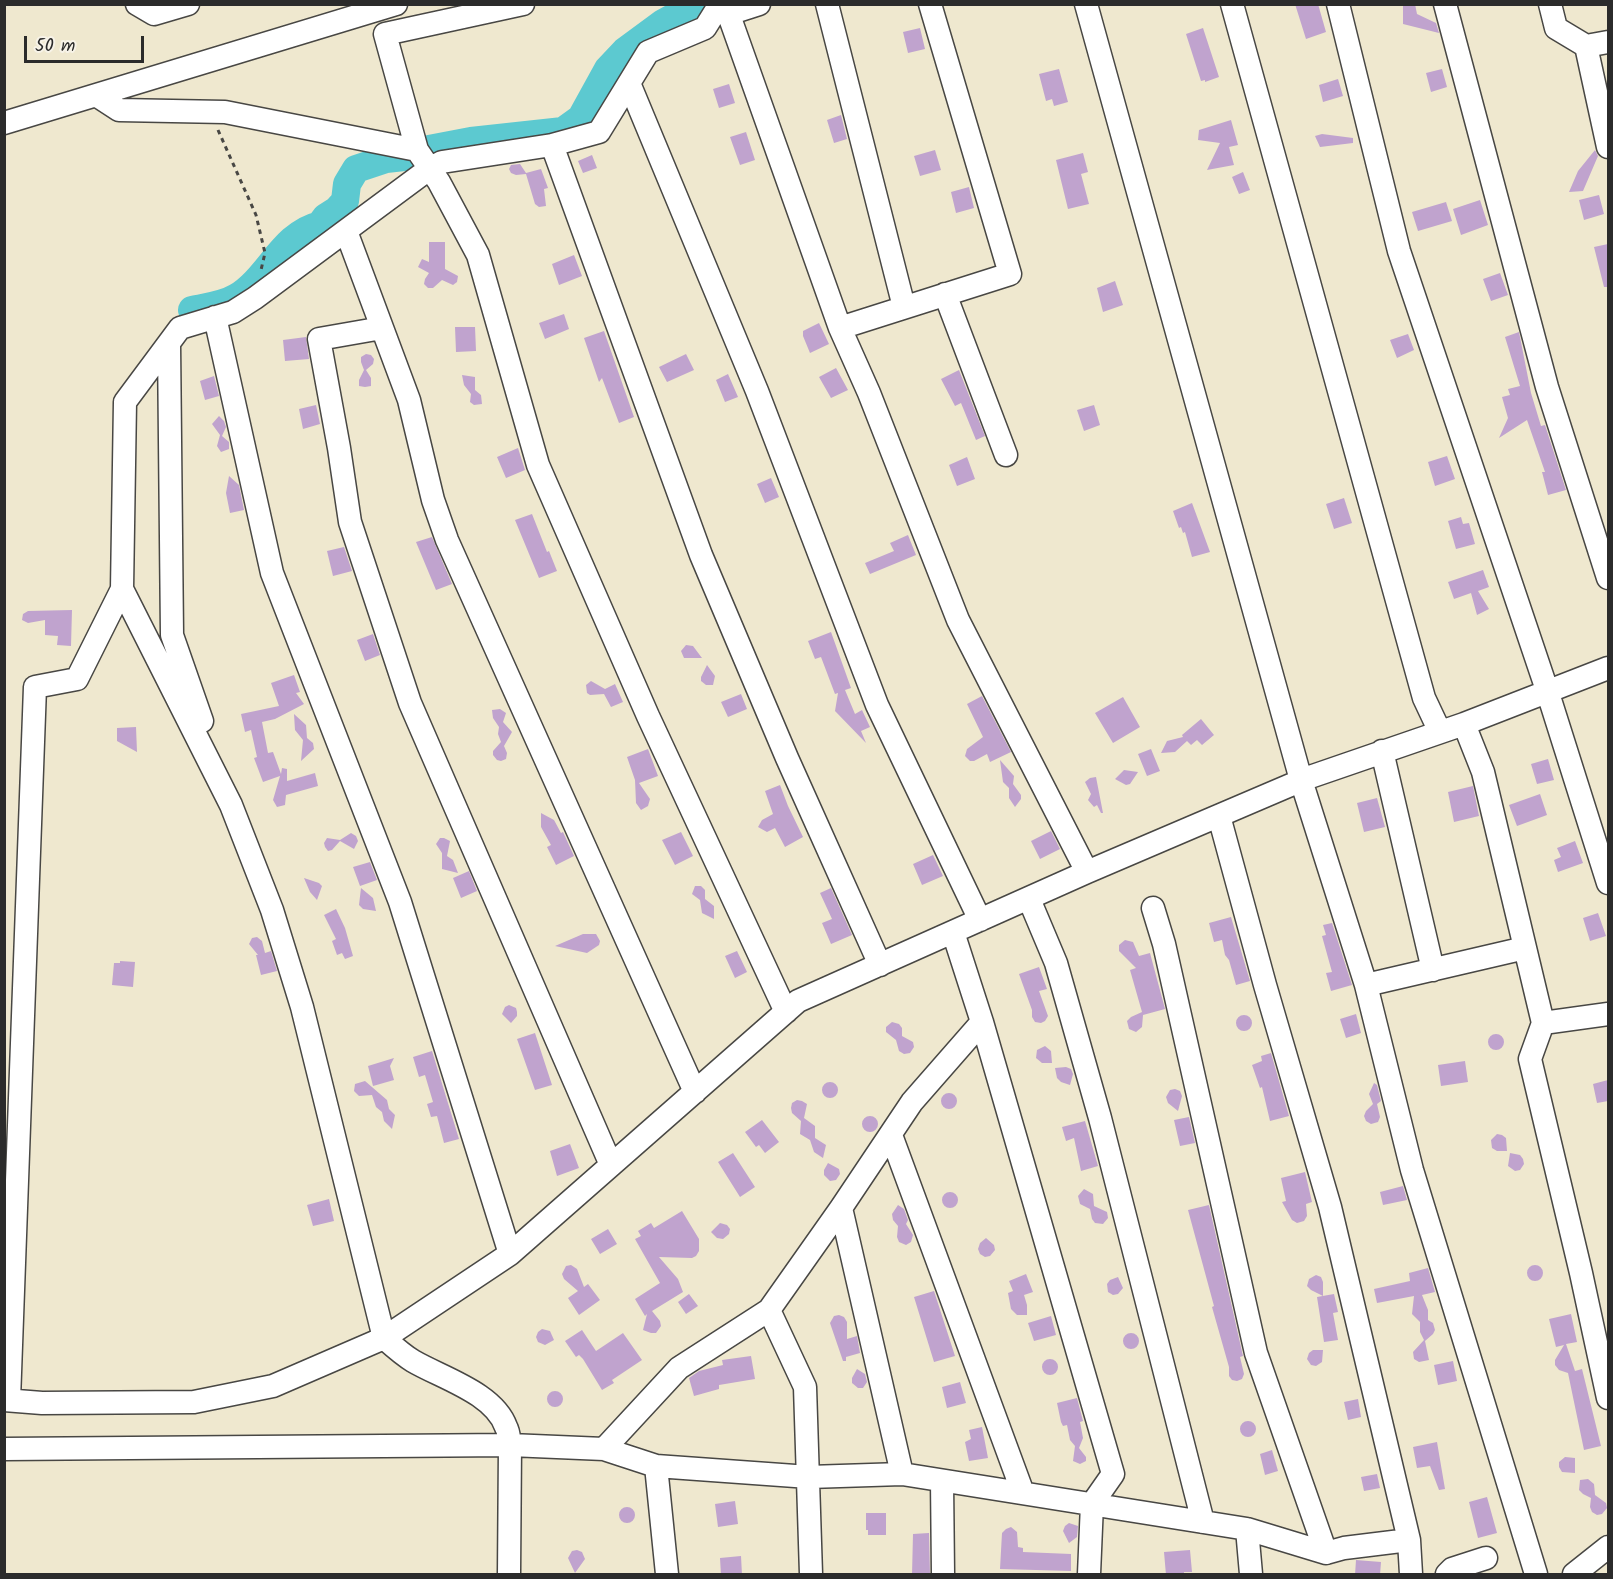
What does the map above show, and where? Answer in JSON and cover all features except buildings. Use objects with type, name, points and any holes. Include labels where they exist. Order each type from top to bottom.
[{"type":"street","points":[[136,4],[154,14],[188,4]]},
{"type":"street","points":[[4,123],[396,4]]},
{"type":"street","points":[[522,4],[385,34],[423,159],[439,182],[478,255],[538,465],[648,716],[786,1012]]},
{"type":"street","points":[[96,95],[119,110],[225,112],[442,162],[552,145],[599,132],[648,52],[705,28],[724,8],[759,4]]},
{"type":"street","points":[[826,4],[904,307]]},
{"type":"street","points":[[840,328],[1010,274],[930,4]]},
{"type":"street","points":[[1086,4],[1301,780],[1366,986],[1412,1170],[1536,1575]]},
{"type":"street","points":[[1232,4],[1424,698],[1440,732]]},
{"type":"street","points":[[1338,4],[1399,251],[1547,690],[1608,883]]},
{"type":"street","points":[[1445,4],[1547,387],[1608,578]]},
{"type":"street","points":[[1550,4],[1556,28],[1586,46],[1608,42]]},
{"type":"street","points":[[724,8],[840,328],[869,393],[958,620],[1087,872]]},
{"type":"street","points":[[1586,46],[1608,147]]},
{"type":"street","points":[[629,83],[757,391],[877,705],[980,920]]},
{"type":"street","points":[[552,145],[701,555],[787,758],[880,965]]},
{"type":"street","points":[[423,159],[346,231],[255,298],[233,312],[180,328],[125,402],[122,589],[76,679],[35,687],[7,1400],[42,1403],[194,1402],[273,1386],[384,1338],[510,1254],[798,1001],[1087,872],[1301,780],[1464,724],[1608,668]]},
{"type":"street","points":[[346,231],[409,400],[433,500],[447,540],[695,1092]]},
{"type":"street","points":[[945,294],[1006,455]]},
{"type":"street","points":[[215,318],[272,573],[400,902],[510,1254]]},
{"type":"street","points":[[382,328],[319,339],[350,522],[410,703],[611,1165]]},
{"type":"street","points":[[169,343],[172,635],[231,805],[272,910],[302,1007],[384,1338],[411,1360],[459,1384],[493,1407],[507,1427],[510,1445],[509,1575]]},
{"type":"street","points":[[122,589],[231,805]]},
{"type":"street","points":[[1464,724],[1484,772],[1543,1023],[1530,1059],[1608,1398]]},
{"type":"street","points":[[1382,751],[1433,970]]},
{"type":"street","points":[[1219,816],[1265,985],[1330,1207],[1409,1540],[1411,1575]]},
{"type":"street","points":[[1029,899],[1056,963],[1100,1118],[1203,1522]]},
{"type":"street","points":[[1152,908],[1164,944],[1256,1353],[1326,1553]]},
{"type":"street","points":[[953,932],[982,1022],[1113,1474],[1092,1504],[1089,1575]]},
{"type":"street","points":[[1366,986],[1525,948]]},
{"type":"street","points":[[1543,1023],[1608,1014]]},
{"type":"street","points":[[604,1449],[679,1368],[769,1310],[842,1208],[912,1102],[982,1022]]},
{"type":"street","points":[[891,1135],[1023,1493]]},
{"type":"street","points":[[842,1208],[902,1474]]},
{"type":"street","points":[[769,1310],[805,1387],[811,1575]]},
{"type":"street","points":[[4,1449],[510,1445],[604,1449],[656,1466],[809,1477],[902,1474],[1247,1528],[1326,1553],[1344,1548],[1409,1540]]},
{"type":"street","points":[[656,1466],[667,1575]]},
{"type":"street","points":[[942,1481],[943,1575]]},
{"type":"street","points":[[1247,1528],[1251,1575]]},
{"type":"street","points":[[1574,1575],[1608,1547]]},
{"type":"street","points":[[1447,1575],[1452,1569],[1486,1558]]},
{"type":"path","points":[[210,112],[256,215],[265,253],[255,298]]},
{"type":"waterway","points":[[429,149],[471,141],[563,131],[581,118],[608,69],[625,51],[663,23],[698,4]]},
{"type":"waterway","points":[[192,310],[227,302],[248,289],[296,237],[320,225],[326,217],[337,210],[345,201],[347,184],[356,169],[386,159],[413,156]]}]
